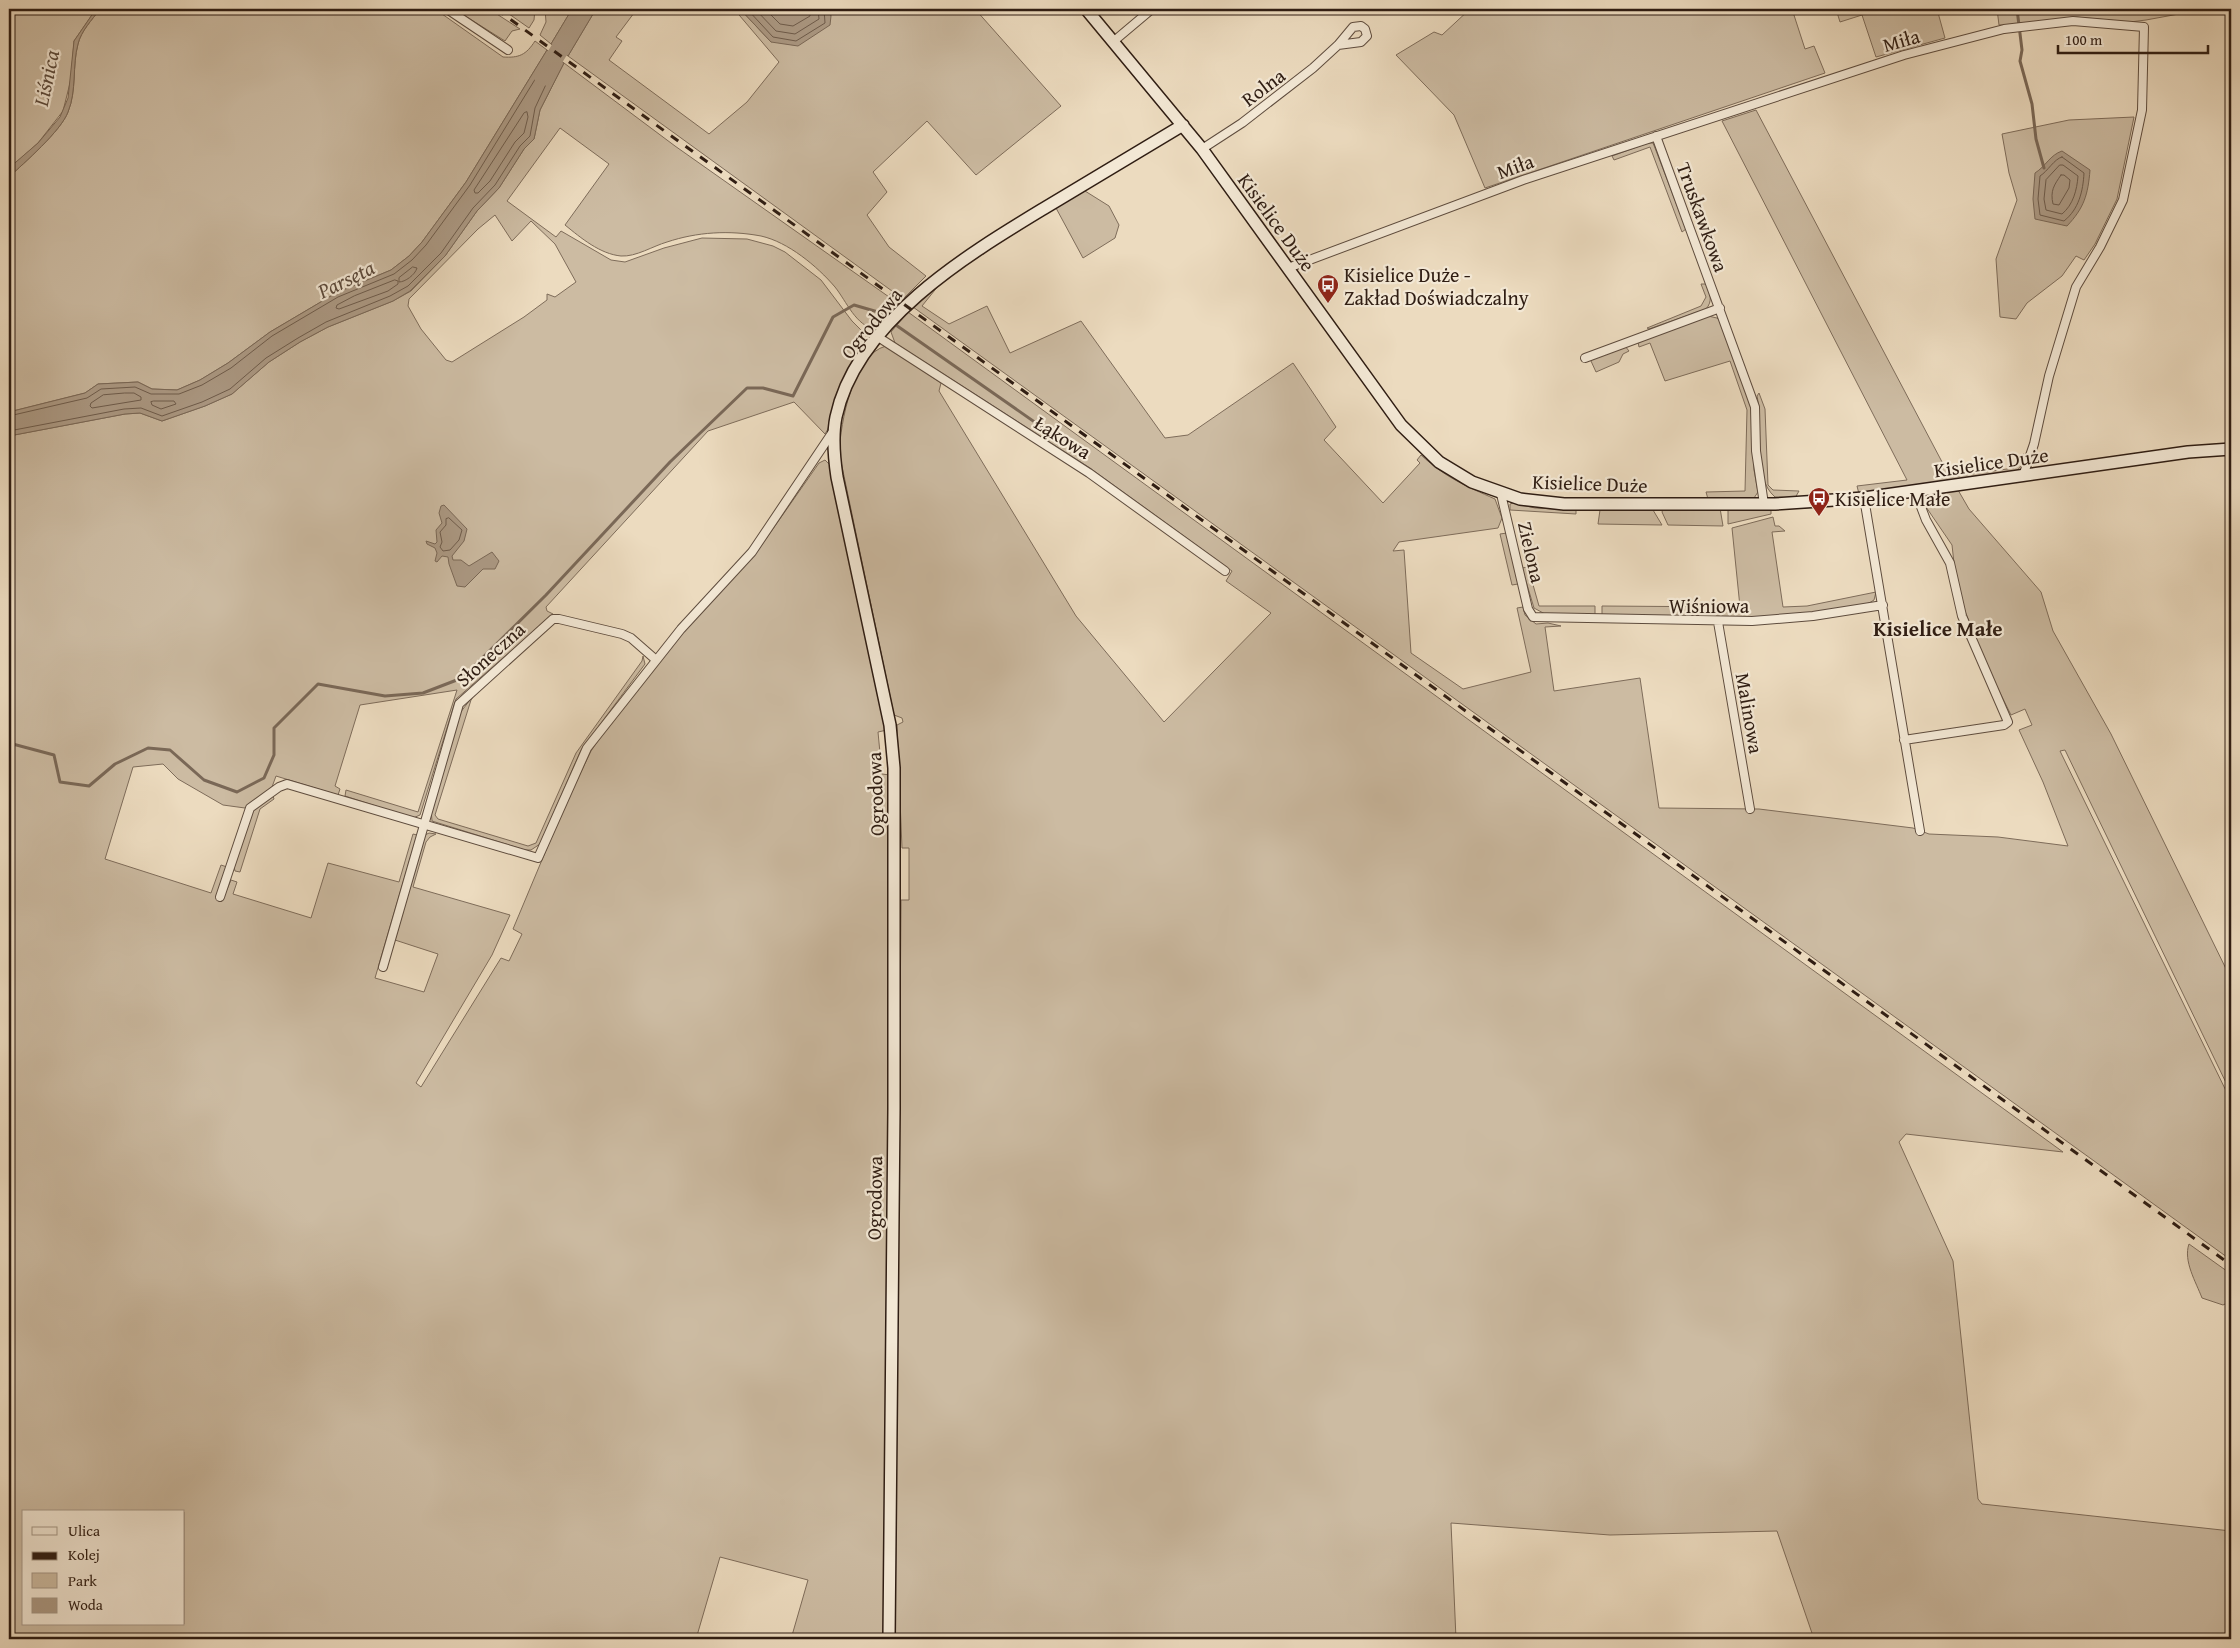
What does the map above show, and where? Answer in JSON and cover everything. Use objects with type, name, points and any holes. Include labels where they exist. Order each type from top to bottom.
[{"type":"street","points":[[447,9],[508,50]]},
{"type":"street","name":"Kisielice Duże","points":[[1086,9],[1202,149],[1406,430],[1445,466],[1472,482],[1501,494],[1532,501],[1564,504],[1764,504],[1864,498],[2188,452],[2231,449]]},
{"type":"street","points":[[1114,41],[1152,9]]},
{"type":"street","name":"Miła","points":[[1288,268],[1523,180],[1895,58],[2004,29],[2073,20],[2144,27],[2142,110],[2124,200],[2100,247],[2076,287],[2052,368],[2034,444],[2023,476]]},
{"type":"street","name":"Rolna","points":[[1202,149],[1278,96],[1338,45]]},
{"type":"street","name":"Ogrodowa","points":[[889,1639],[894,1109],[894,768],[890,726],[837,477],[834,430],[838,408],[848,384],[878,337],[915,298],[967,256],[1183,125]]},
{"type":"street","name":"Truskawkowa","points":[[1656,136],[1755,407],[1756,451],[1764,504]]},
{"type":"street","points":[[1585,358],[1720,308]]},
{"type":"street","name":"Łąkowa","points":[[878,337],[1089,473],[1225,572]]},
{"type":"street","points":[[220,897],[250,808],[279,787],[287,784],[538,858],[587,748],[656,659],[752,552],[834,430]]},
{"type":"street","points":[[1904,740],[2004,725],[2008,722],[1962,616],[1950,563],[1926,520],[1915,491]]},
{"type":"street","name":"Zielona","points":[[1501,494],[1528,609],[1533,618]]},
{"type":"street","points":[[1864,498],[1920,831]]},
{"type":"street","name":"Wiśniowa","points":[[1533,618],[1718,622],[1813,616],[1883,605]]},
{"type":"street","name":"Słoneczna","points":[[383,966],[459,704],[553,619],[622,634],[631,638],[656,659]]},
{"type":"street","name":"Malinowa","points":[[1718,622],[1750,809]]},
{"type":"green space","points":[[9,9],[96,9],[74,41],[71,79],[63,111],[38,143],[11,167],[9,164]]},
{"type":"green space","points":[[100,9],[435,9],[503,57],[522,55],[535,41],[547,50],[466,182],[422,242],[409,256],[391,270],[336,293],[270,332],[228,363],[200,380],[177,390],[152,389],[138,382],[98,384],[85,393],[9,412],[9,177],[41,146],[64,120],[73,95],[76,52],[79,39]]},
{"type":"green space","points":[[454,9],[489,9],[520,29],[512,31],[505,41]]},
{"type":"green space","points":[[502,9],[535,9],[534,20],[529,28]]},
{"type":"green space","points":[[545,9],[572,9],[551,44],[540,35],[546,22]]},
{"type":"green space","points":[[596,9],[637,9],[616,37],[622,41],[609,60],[709,134],[747,102],[779,62],[734,9],[740,9],[771,42],[831,16],[828,9],[975,9],[1061,106],[976,175],[927,121],[873,172],[887,192],[867,215],[889,247],[926,276],[903,299],[568,56]]},
{"type":"green space","points":[[1470,9],[1792,9],[1805,49],[1814,46],[1825,73],[1485,188],[1454,115],[1396,55],[1434,32],[1442,35]]},
{"type":"green space","points":[[1836,9],[1937,9],[1945,38],[1876,57],[1862,15],[1840,22]]},
{"type":"green space","points":[[1997,9],[2206,9],[2130,22],[2076,17],[1999,25]]},
{"type":"green space","points":[[564,63],[675,146],[899,304],[876,330],[869,327],[857,318],[835,287],[811,263],[792,249],[761,236],[737,233],[701,234],[678,239],[627,256],[613,255],[598,249],[565,225],[609,164],[560,128],[507,201],[556,237],[561,231],[611,260],[625,262],[664,248],[702,238],[747,239],[773,246],[785,252],[821,280],[852,321],[869,338],[841,383],[825,434],[794,402],[708,431],[546,607],[547,611],[553,614],[456,699],[420,815],[413,818],[345,796],[346,790],[418,812],[457,690],[360,705],[335,786],[340,789],[338,795],[276,776],[272,787],[245,808],[223,805],[178,779],[163,764],[133,767],[105,859],[211,893],[221,865],[227,867],[217,900],[222,901],[231,880],[237,882],[233,894],[311,918],[328,863],[399,882],[413,834],[417,835],[375,978],[424,992],[438,954],[395,940],[425,835],[429,833],[436,834],[426,842],[413,887],[510,915],[492,955],[416,1083],[421,1087],[501,958],[509,961],[522,934],[513,929],[565,805],[591,751],[620,708],[676,640],[756,553],[819,463],[825,460],[831,466],[887,730],[878,732],[882,774],[890,775],[891,796],[885,1639],[791,1639],[808,1580],[720,1557],[696,1639],[9,1639],[9,436],[125,414],[140,413],[162,421],[232,394],[269,362],[300,342],[328,327],[393,301],[411,291],[445,256],[477,211],[499,188],[524,149],[534,139],[540,110]],"holes":[[[495,215],[512,241],[531,221],[555,244],[576,282],[555,297],[547,294],[547,300],[524,317],[452,362],[446,360],[421,329],[408,306],[409,299],[478,229]]]},
{"type":"green space","points":[[1756,110],[1950,477],[2014,468],[2021,460],[2023,454],[2025,455],[2023,463],[2014,472],[1859,494],[1857,486],[1907,480],[1722,121]]},
{"type":"green space","points":[[2134,117],[2117,199],[2095,244],[2084,260],[2076,256],[2062,276],[2027,303],[2016,319],[2000,317],[1996,259],[2017,200],[2009,173],[2002,134],[2069,120]]},
{"type":"green space","points":[[1648,143],[1653,143],[1686,229],[1682,232],[1650,147],[1614,160],[1612,156]]},
{"type":"green space","points":[[1085,191],[1109,206],[1119,225],[1115,238],[1083,258],[1056,208]]},
{"type":"green space","points":[[943,280],[922,306],[949,324],[987,306],[1010,353],[1081,321],[1165,438],[1188,435],[1293,363],[1336,427],[1324,440],[1383,503],[1420,463],[1417,460],[1421,455],[1448,476],[1495,499],[1502,518],[1498,528],[1399,542],[1393,551],[1404,550],[1411,653],[1463,689],[1531,672],[1517,608],[1523,607],[1525,615],[1536,624],[1548,623],[1561,626],[1545,627],[1554,691],[1640,678],[1659,808],[1759,809],[1913,828],[1929,834],[1998,837],[2068,846],[2043,782],[2019,730],[2032,725],[2025,709],[2011,715],[1984,661],[1957,590],[1952,545],[1926,507],[1926,499],[1933,492],[1958,490],[1969,509],[2041,592],[2053,631],[2111,734],[2231,979],[2231,1093],[2065,750],[2060,751],[2231,1101],[2231,1260],[913,307]]},
{"type":"green space","points":[[1701,284],[1707,284],[1710,294],[1710,303],[1706,309],[1649,329],[1647,328],[1701,306],[1706,297]]},
{"type":"green space","points":[[908,312],[2063,1152],[1906,1134],[1899,1142],[1953,1261],[1978,1499],[1982,1504],[2231,1531],[2231,1639],[1814,1639],[1777,1531],[1610,1535],[1451,1523],[1456,1639],[895,1639],[901,900],[909,900],[909,848],[902,848],[897,725],[903,722],[902,718],[894,715],[839,452],[842,424],[850,392],[865,362],[874,352],[886,346],[941,383],[939,391],[1076,616],[1164,722],[1271,613],[1226,581],[1232,571],[1090,468],[895,343],[891,332]]},
{"type":"green space","points":[[1708,316],[1717,318],[1721,322],[1751,405],[1754,470],[1758,492],[1754,498],[1708,499],[1706,492],[1745,491],[1747,410],[1730,361],[1665,381],[1650,343],[1639,347],[1638,342]]},
{"type":"green space","points":[[1625,346],[1629,351],[1623,354],[1619,362],[1596,372],[1591,361],[1592,359]]},
{"type":"green space","points":[[1759,393],[1765,409],[1768,485],[1773,490],[1799,491],[1795,498],[1775,497],[1763,477],[1757,396]]},
{"type":"green space","points":[[1510,504],[1535,508],[1576,510],[1576,514],[1510,510]]},
{"type":"green space","points":[[1720,508],[1723,526],[1668,525],[1662,512],[1663,509]]},
{"type":"green space","points":[[1728,509],[1768,509],[1771,510],[1771,514],[1728,524]]},
{"type":"green space","points":[[1600,510],[1653,510],[1662,525],[1598,524]]},
{"type":"green space","points":[[1773,517],[1775,526],[1779,526],[1785,531],[1772,532],[1783,607],[1807,606],[1876,592],[1874,600],[1856,606],[1778,616],[1602,615],[1602,606],[1740,607],[1732,528]]},
{"type":"green space","points":[[1507,533],[1518,584],[1512,585],[1500,534]]},
{"type":"green space","points":[[1528,567],[1539,606],[1595,606],[1595,615],[1545,614],[1534,608],[1522,568]]},
{"type":"green space","points":[[643,656],[645,664],[581,750],[540,844],[531,850],[525,850],[432,821],[431,809],[460,713],[476,692],[471,700],[435,815],[438,819],[528,846],[536,843],[576,753],[642,661]]},
{"type":"green space","points":[[273,796],[274,799],[260,809],[240,872],[235,871],[234,867],[252,811]]},
{"type":"green space","points":[[2189,1244],[2231,1274],[2231,1301],[2223,1305],[2202,1298],[2189,1264]]},
{"type":"water","points":[[96,9],[100,9],[79,39],[75,61],[73,95],[64,120],[41,146],[9,177],[9,168],[38,143],[60,117],[68,98],[74,41]]},
{"type":"water","points":[[572,9],[596,9],[568,56],[551,44]]},
{"type":"water","points":[[740,9],[828,9],[831,16],[830,25],[798,46],[771,42]]},
{"type":"water","points":[[547,50],[564,63],[540,110],[534,139],[524,149],[499,188],[477,211],[445,256],[410,291],[393,301],[328,327],[300,342],[269,362],[232,394],[205,406],[162,421],[140,413],[125,414],[9,436],[9,412],[85,393],[98,384],[138,382],[152,389],[177,390],[200,380],[228,363],[270,332],[336,293],[391,270],[409,256],[422,242],[466,182]]},
{"type":"water","points":[[2062,151],[2090,170],[2084,201],[2067,226],[2035,219],[2033,199],[2035,173],[2054,155]]},
{"type":"water","points":[[444,505],[467,529],[464,541],[452,556],[453,560],[461,560],[469,566],[492,552],[499,561],[495,569],[483,569],[465,587],[457,586],[448,557],[442,556],[437,562],[435,561],[437,553],[435,548],[427,544],[426,541],[435,544],[437,542],[436,530],[442,523],[439,513],[441,506]]},
{"type":"waterway","name":"Parsęta","points":[[543,77],[584,9]]},
{"type":"waterway","points":[[2017,9],[2022,50],[2020,61],[2032,104],[2036,139],[2044,168]]},
{"type":"waterway","points":[[9,743],[54,755],[60,782],[89,786],[115,764],[148,748],[170,750],[204,780],[237,792],[264,778],[274,755],[274,728],[318,684],[385,696],[423,693],[462,678],[546,595],[670,462],[747,388],[763,388],[793,396],[833,317],[854,305],[878,312],[888,319]]},
{"type":"waterway","points":[[893,323],[1056,437]]},
{"type":"railway","points":[[496,9],[2231,1265]]},
{"type":"place","name":"Kisielice Duże - Zakład Doświadczalny","points":[[1328,304]]},
{"type":"place","name":"Kisielice Małe","points":[[1819,517]]},
{"type":"district","name":"Kisielice Małe","points":[[1938,628]]},
{"type":"water label","name":"Liśnica","points":[[46,78]]}]
